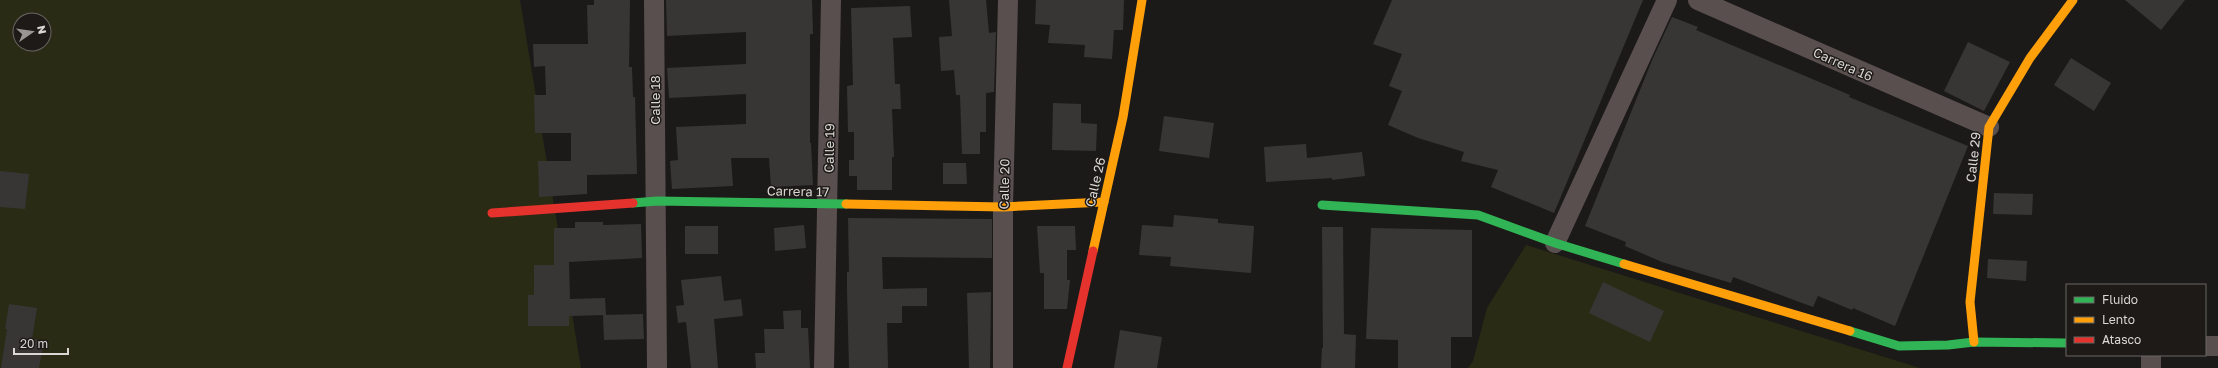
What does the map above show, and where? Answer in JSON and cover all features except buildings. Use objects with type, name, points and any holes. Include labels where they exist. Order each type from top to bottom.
[{"type":"street","name":"Calle 18","points":[[654,0],[658,368]]},
{"type":"street","name":"Calle 19","points":[[824,368],[831,0]]},
{"type":"street","name":"Calle 20","points":[[1004,368],[1003,207],[1008,0]]},
{"type":"street","name":"Calle 26","points":[[1067,368],[1123,117],[1142,0]]},
{"type":"street","points":[[1555,244],[1667,0]]},
{"type":"street","name":"Carrera 16","points":[[1698,0],[1989,127]]},
{"type":"street","name":"Calle 29","points":[[1974,342],[1970,302],[1989,127],[2030,58],[2073,0]]},
{"type":"street","name":"Carrera 17","points":[[492,213],[656,201],[1003,207],[1104,202]]},
{"type":"street","points":[[1322,205],[1478,215],[1555,244],[1899,346],[1948,345],[1974,342],[2066,343]]},
{"type":"street","points":[[2206,346],[2218,346]]},
{"type":"street","points":[[2151,356],[2151,368]]},
{"type":"green space","points":[[0,0],[520,0],[581,368],[0,368]]},
{"type":"green space","points":[[1526,245],[1920,368],[1468,368],[1473,361],[1487,308]]},
{"type":"traffic: fast","points":[[633,203],[657,201],[846,204]]},
{"type":"traffic: fast","points":[[1322,205],[1478,215],[1555,243],[1624,264]]},
{"type":"traffic: fast","points":[[1850,331],[1899,346],[1948,345],[1974,342],[2066,343]]},
{"type":"traffic: slow","points":[[1093,251],[1123,117],[1142,0]]},
{"type":"traffic: slow","points":[[1974,342],[1970,302],[1989,127],[2030,58],[2073,0]]},
{"type":"traffic: slow","points":[[846,204],[1003,207],[1104,202]]},
{"type":"traffic: slow","points":[[1624,264],[1850,331]]},
{"type":"traffic: jam","points":[[492,213],[633,203]]},
{"type":"traffic: jam","points":[[1067,368],[1093,251]]}]
